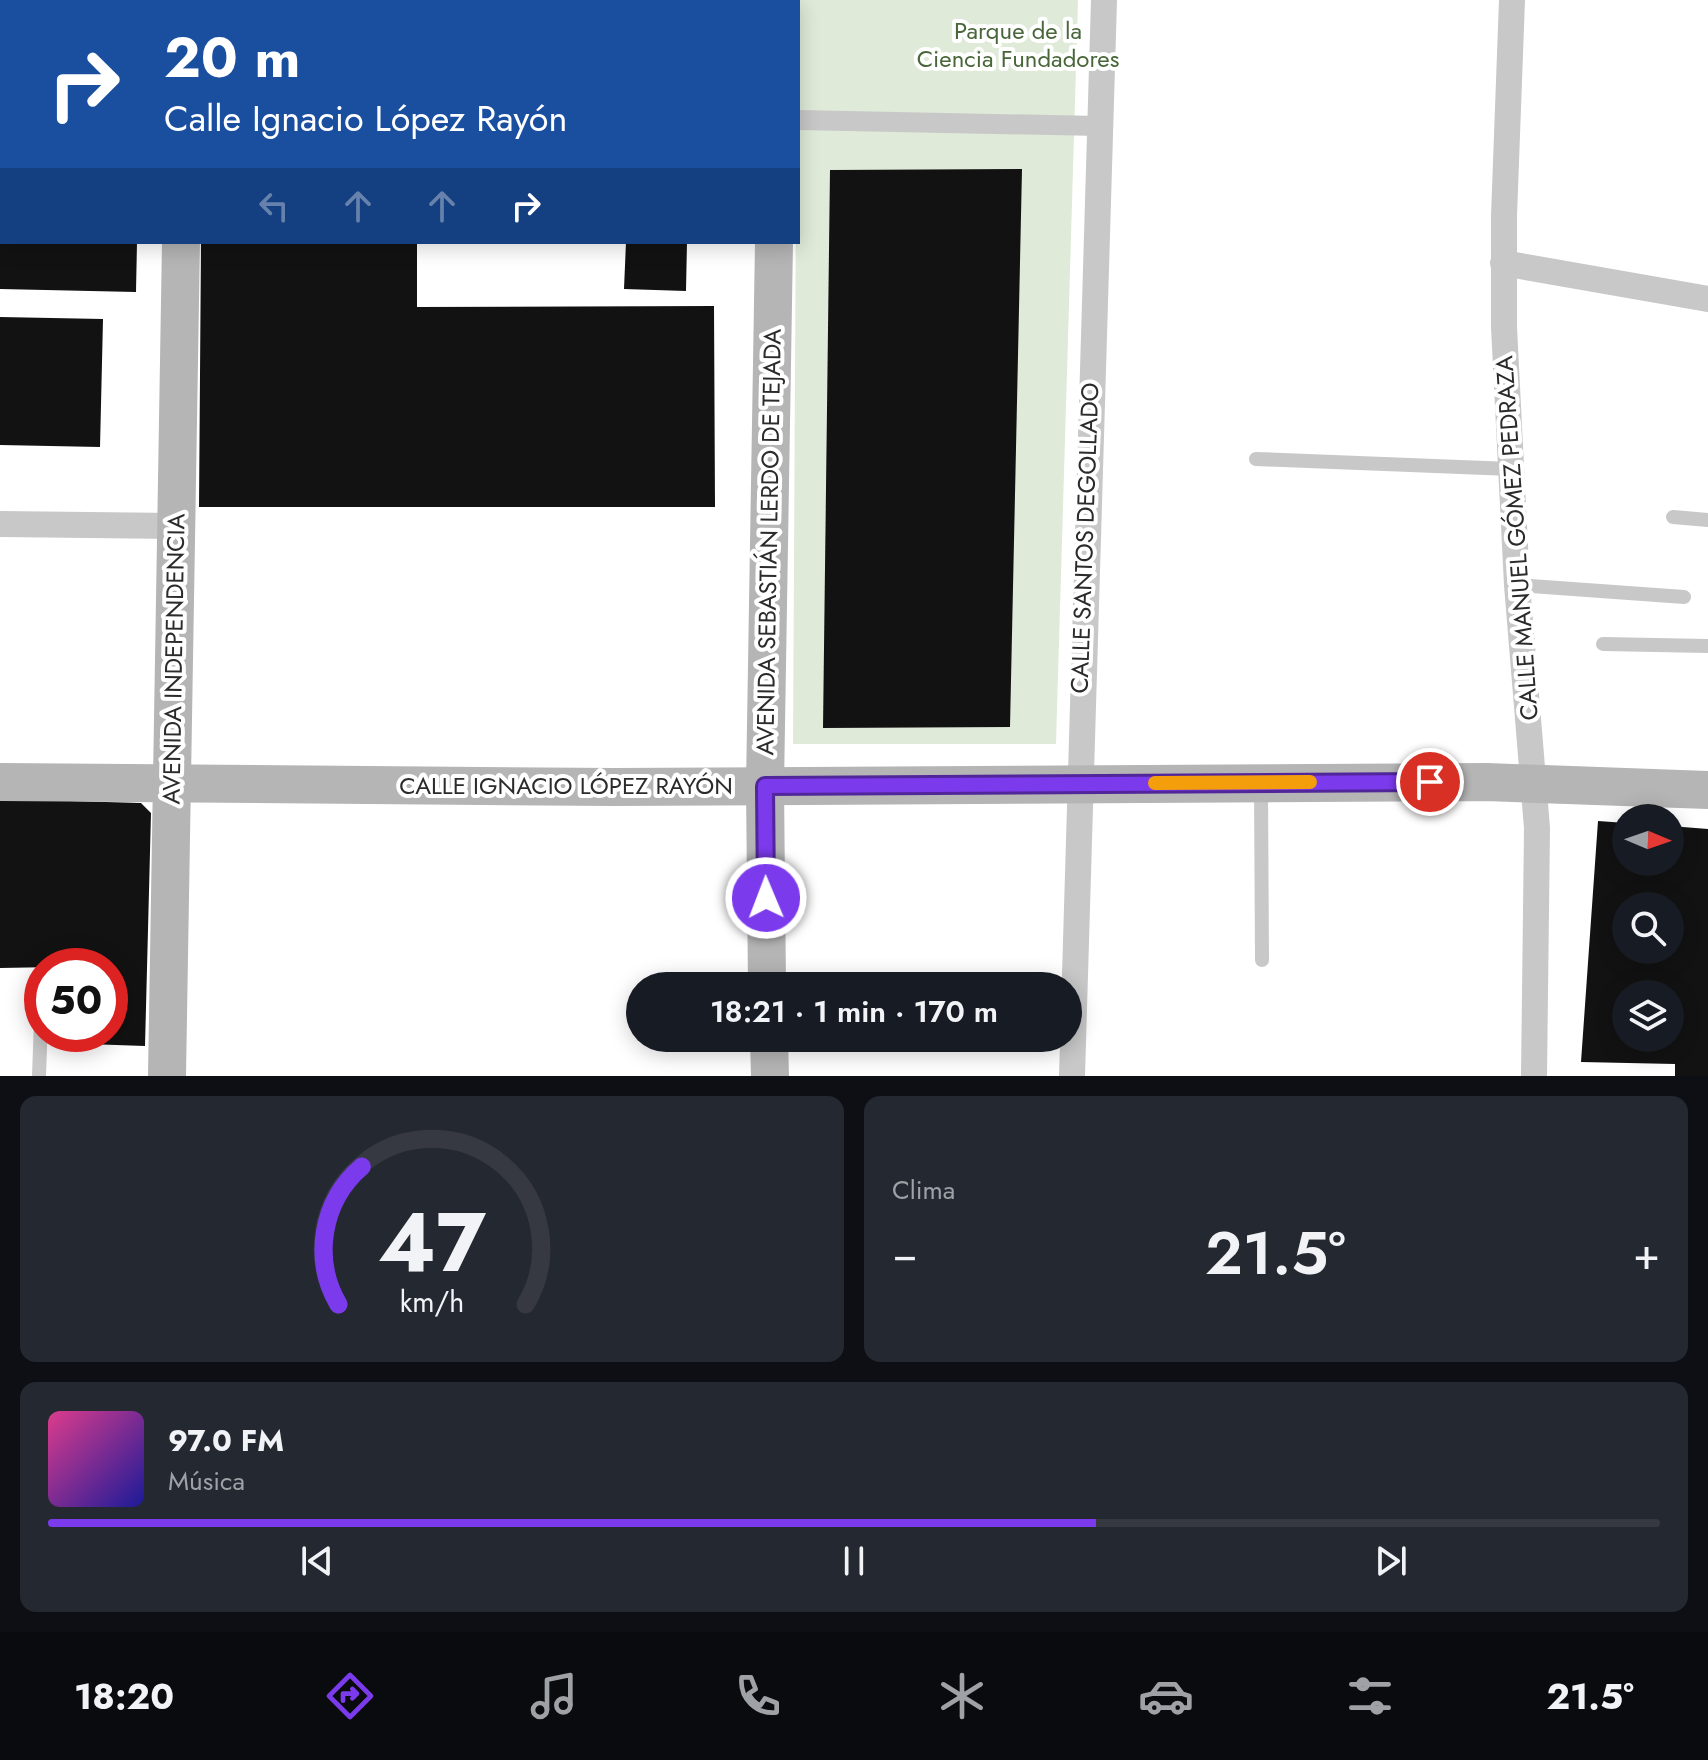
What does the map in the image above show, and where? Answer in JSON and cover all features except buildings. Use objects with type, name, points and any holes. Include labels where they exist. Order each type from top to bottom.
[{"type":"main road","name":"AVENIDA INDEPENDENCIA","points":[[167,1076],[181,244]]},
{"type":"main road","name":"AVENIDA SEBASTIÁN LERDO DE TEJADA","points":[[767,972],[765,786],[774,244]]},
{"type":"main road","name":"CALLE IGNACIO LÓPEZ RAYÓN","points":[[0,782],[765,786],[1534,782],[1708,790]]},
{"type":"main road","points":[[769,1052],[770,1076]]},
{"type":"street","name":"CALLE SANTOS DEGOLLADO","points":[[1072,1076],[1078,783],[1104,0]]},
{"type":"street","name":"CALLE MANUEL GÓMEZ PEDRAZA","points":[[1512,0],[1503,263],[1517,585],[1534,782],[1538,896],[1534,1076]]},
{"type":"street","points":[[800,120],[1099,126]]},
{"type":"street","points":[[1503,263],[1708,299]]},
{"type":"street","points":[[0,524],[176,526]]},
{"type":"lane","points":[[1256,459],[1511,469]]},
{"type":"lane","points":[[1673,517],[1708,520]]},
{"type":"lane","points":[[1517,585],[1684,597]]},
{"type":"lane","points":[[1603,644],[1708,646]]},
{"type":"lane","points":[[1261,782],[1262,960]]},
{"type":"lane","points":[[39,1076],[40,1052]]},
{"type":"green space","name":"Parque de la Ciencia Fundadores","points":[[800,0],[1078,0],[1056,744],[793,744]]},
{"type":"slow traffic","points":[[1155,783],[1310,782]]},
{"type":"route","points":[[766,898],[765,786],[1430,782]]}]
